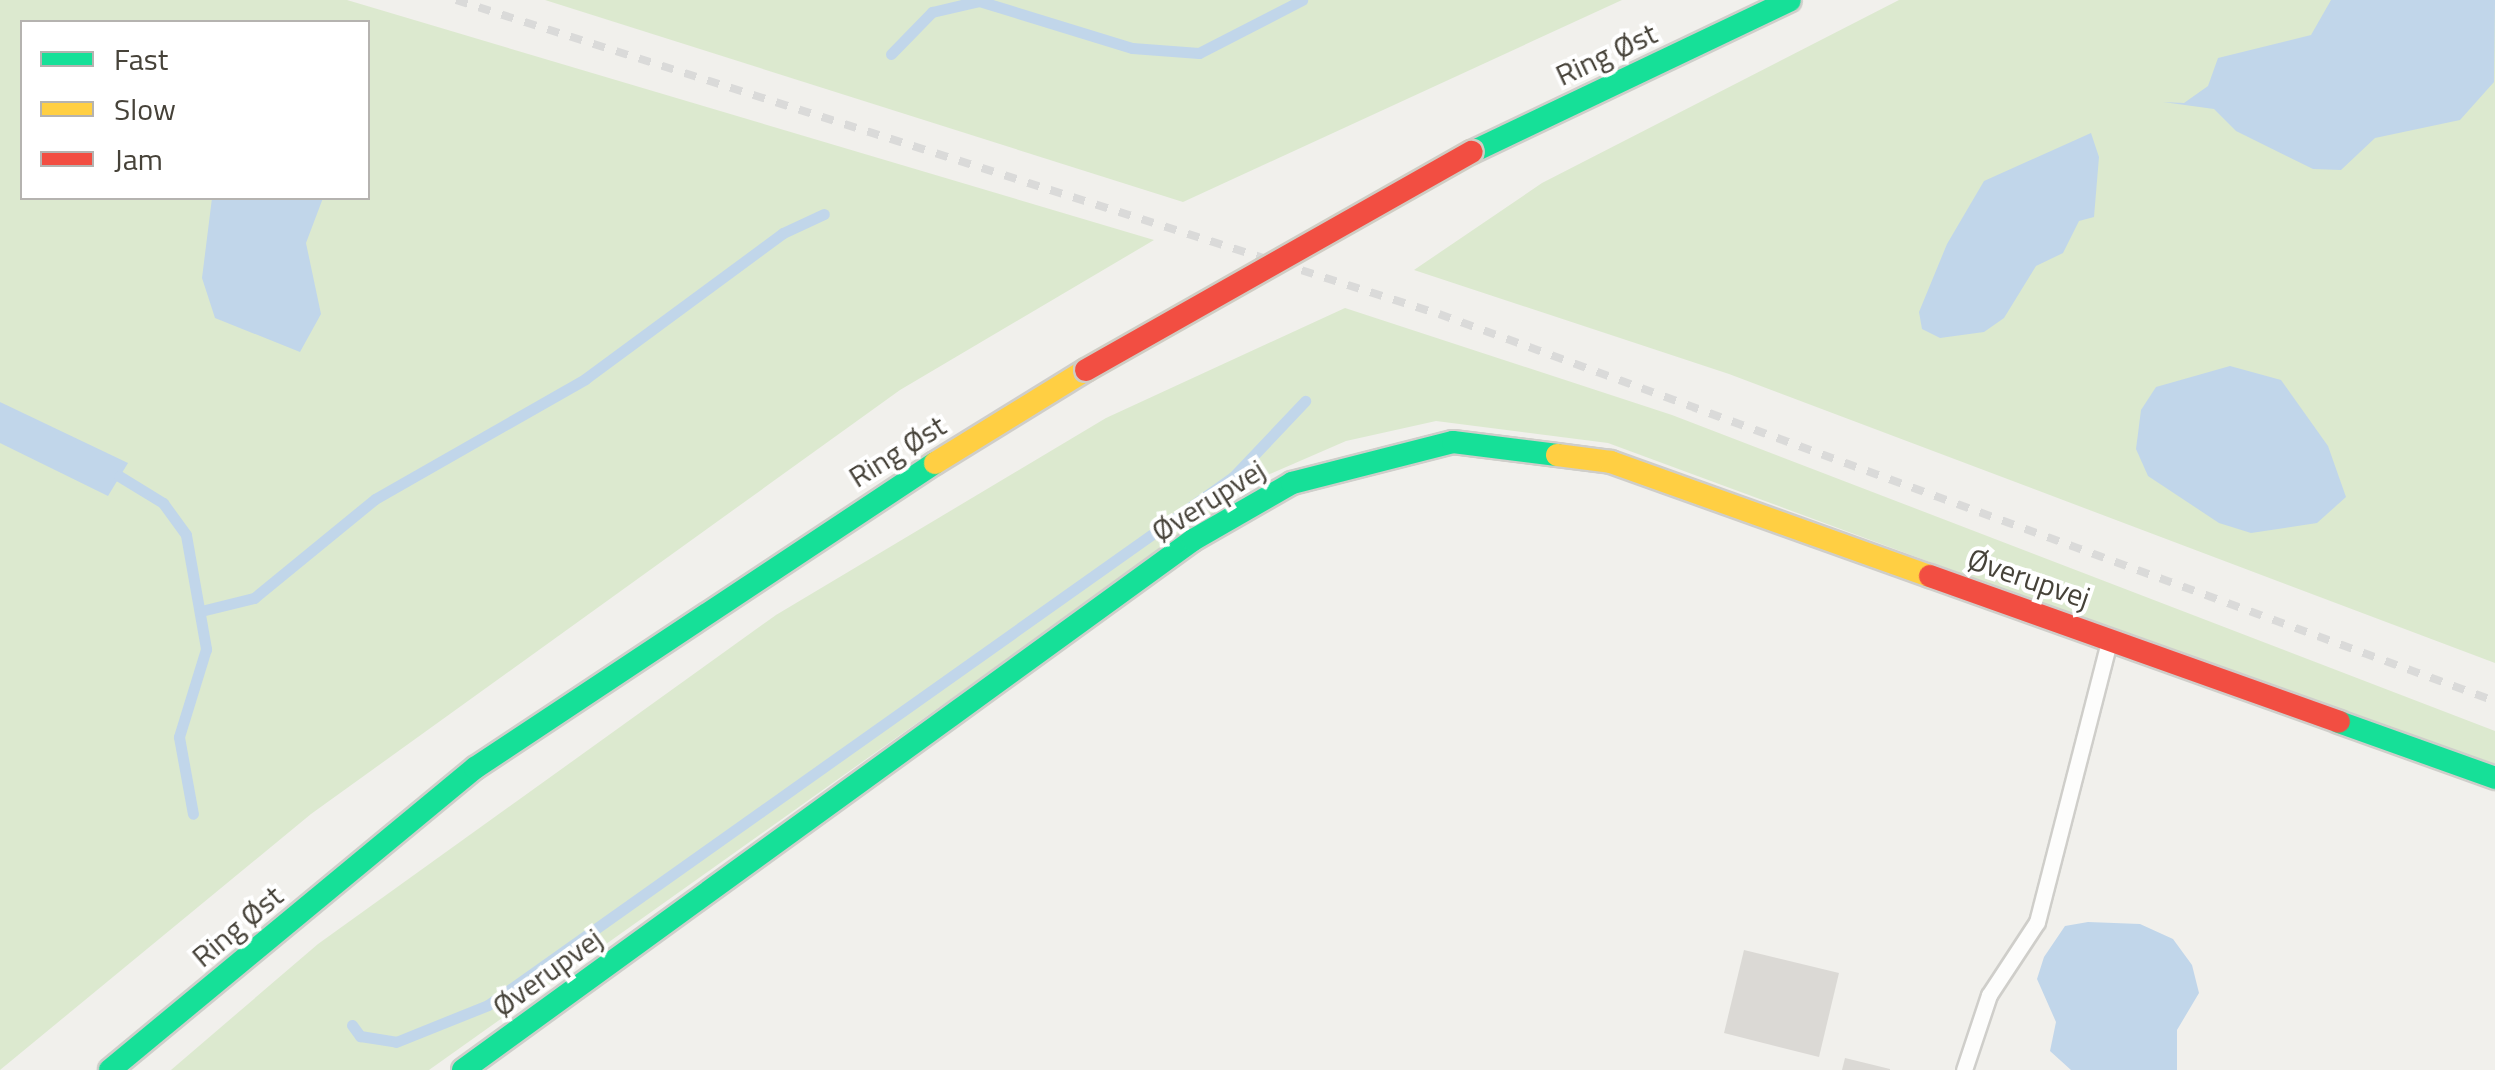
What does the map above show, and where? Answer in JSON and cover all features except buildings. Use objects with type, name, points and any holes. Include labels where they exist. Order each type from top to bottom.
[{"type":"street","name":"Ring Øst","points":[[110,1070],[475,768],[797,548],[1086,370],[1472,152],[1790,0]]},
{"type":"street","name":"Øverupvej","points":[[463,1070],[1194,540],[1292,483],[1370,456],[1453,442],[1611,462],[2495,778]]},
{"type":"lane","name":"Øverupvej","points":[[1964,1070],[1989,995],[2037,922],[2110,638]]},
{"type":"green space","points":[[0,0],[347,0],[1154,240],[900,390],[311,814],[0,1070]]},
{"type":"green space","points":[[545,0],[1622,0],[1183,202]]},
{"type":"green space","points":[[1899,0],[2495,0],[2495,663],[1729,374],[1414,270],[1542,183]]},
{"type":"green space","points":[[1345,308],[1672,415],[2495,731],[2495,771],[1608,443],[1436,421],[1346,441],[1263,477],[429,1070],[171,1070],[318,944],[776,615],[1106,418]]},
{"type":"water","points":[[2331,0],[2495,0],[2494,82],[2460,120],[2375,138],[2341,170],[2313,169],[2236,131],[2214,109],[2163,102],[2184,103],[2208,86],[2218,58],[2311,35]]},
{"type":"water","points":[[2091,133],[2099,157],[2094,217],[2079,221],[2063,253],[2036,266],[2004,318],[1984,332],[1940,338],[1922,329],[1919,312],[1947,244],[1984,181]]},
{"type":"water","points":[[212,200],[322,200],[306,243],[321,314],[300,352],[215,318],[202,278]]},
{"type":"water","points":[[2230,366],[2281,380],[2328,446],[2346,497],[2317,523],[2251,533],[2219,523],[2148,476],[2136,449],[2141,410],[2156,387]]},
{"type":"water","points":[[0,402],[128,463],[108,496],[0,443]]},
{"type":"water","points":[[2088,922],[2140,924],[2173,939],[2192,965],[2199,993],[2177,1030],[2177,1070],[2071,1070],[2050,1051],[2056,1022],[2037,979],[2044,957],[2065,926]]},
{"type":"waterway","points":[[891,54],[932,12],[979,1],[1132,48],[1199,53],[1302,0]]},
{"type":"waterway","points":[[201,611],[254,598],[375,499],[585,379],[783,233],[824,214]]},
{"type":"waterway","points":[[352,1025],[360,1036],[396,1042],[488,1005],[1233,477],[1305,401]]},
{"type":"waterway","points":[[119,476],[163,503],[186,535],[206,649],[179,737],[193,814]]},
{"type":"railway","points":[[456,0],[1439,314],[2495,701]]},
{"type":"traffic: fast","points":[[1472,152],[1790,0]]},
{"type":"traffic: fast","points":[[463,1070],[1193,540],[1292,483],[1453,442],[1557,455]]},
{"type":"traffic: fast","points":[[110,1070],[475,768],[935,463]]},
{"type":"traffic: fast","points":[[2339,722],[2495,778]]},
{"type":"traffic: slow","points":[[935,463],[1086,370]]},
{"type":"traffic: slow","points":[[1557,455],[1611,462],[1930,576]]},
{"type":"traffic: jam","points":[[1086,370],[1472,152]]},
{"type":"traffic: jam","points":[[1930,576],[2339,722]]}]
